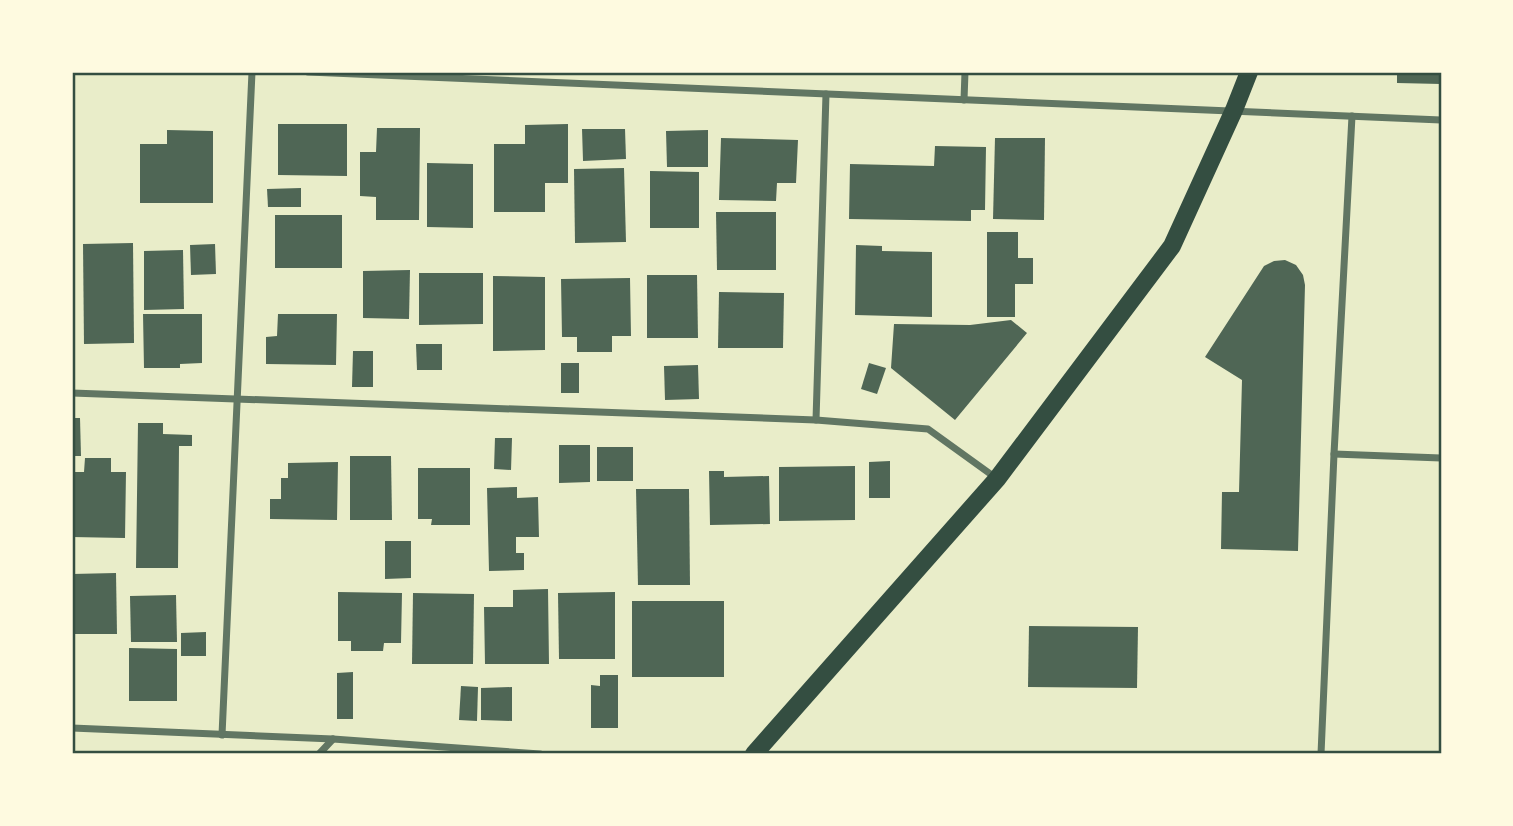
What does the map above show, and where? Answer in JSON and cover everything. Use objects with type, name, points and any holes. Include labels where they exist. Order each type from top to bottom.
[{"type":"main road","points":[[754,754],[997,479],[1172,246],[1249,72]]},
{"type":"street","points":[[222,735],[252,72]]},
{"type":"street","points":[[308,72],[1441,120]]},
{"type":"street","points":[[964,100],[965,72]]},
{"type":"street","points":[[816,421],[825,94]]},
{"type":"street","points":[[1321,754],[1352,116]]},
{"type":"street","points":[[72,393],[816,421],[928,429],[997,479]]},
{"type":"street","points":[[1334,454],[1441,458]]},
{"type":"street","points":[[72,728],[333,739],[540,754]]},
{"type":"street","points":[[318,754],[333,739]]},
{"type":"building","points":[[1397,72],[1441,72],[1441,84],[1397,83]]},
{"type":"building","points":[[278,124],[347,124],[347,176],[278,175]]},
{"type":"building","points":[[568,124],[568,183],[545,183],[545,212],[494,212],[494,144],[525,144],[525,125]]},
{"type":"building","points":[[377,128],[420,128],[419,220],[376,220],[376,197],[360,196],[360,152],[376,152]]},
{"type":"building","points":[[582,129],[625,129],[626,159],[583,161]]},
{"type":"building","points":[[167,130],[213,131],[213,203],[140,203],[140,144],[167,144]]},
{"type":"building","points":[[708,130],[708,167],[667,167],[666,131]]},
{"type":"building","points":[[721,138],[798,140],[796,183],[777,183],[776,201],[719,200]]},
{"type":"building","points":[[995,138],[1045,138],[1044,220],[993,219]]},
{"type":"building","points":[[935,146],[986,147],[985,210],[971,210],[971,221],[849,219],[850,164],[934,166]]},
{"type":"building","points":[[427,163],[473,164],[473,228],[427,227]]},
{"type":"building","points":[[624,168],[626,242],[575,243],[574,169]]},
{"type":"building","points":[[650,171],[699,172],[699,228],[650,228]]},
{"type":"building","points":[[301,188],[301,207],[268,207],[267,189]]},
{"type":"building","points":[[716,212],[776,212],[776,270],[717,270]]},
{"type":"building","points":[[275,215],[342,215],[342,268],[275,268]]},
{"type":"building","points":[[987,232],[1018,232],[1018,258],[1033,258],[1033,284],[1015,284],[1015,317],[987,317]]},
{"type":"building","points":[[133,243],[134,343],[84,344],[83,244]]},
{"type":"building","points":[[215,244],[216,274],[191,275],[190,245]]},
{"type":"building","points":[[856,245],[882,246],[882,251],[932,252],[932,317],[855,315]]},
{"type":"building","points":[[183,250],[184,309],[144,310],[144,251]]},
{"type":"building","points":[[1285,260],[1296,265],[1303,275],[1305,285],[1298,551],[1221,549],[1222,492],[1239,492],[1242,380],[1205,357],[1264,266]]},
{"type":"building","points":[[410,270],[409,319],[363,318],[363,271]]},
{"type":"building","points":[[419,273],[483,273],[483,324],[419,325]]},
{"type":"building","points":[[647,275],[697,275],[698,338],[647,338]]},
{"type":"building","points":[[493,276],[545,277],[545,350],[493,351]]},
{"type":"building","points":[[630,278],[631,336],[612,336],[612,352],[577,352],[577,337],[562,337],[561,279]]},
{"type":"building","points":[[719,292],[784,293],[783,348],[718,348]]},
{"type":"building","points":[[143,314],[202,314],[202,363],[180,364],[180,368],[144,368]]},
{"type":"building","points":[[278,314],[337,314],[336,365],[266,364],[266,337],[277,336]]},
{"type":"building","points":[[1011,320],[1027,333],[955,420],[891,368],[894,324],[970,325]]},
{"type":"building","points":[[416,344],[442,344],[442,370],[417,370]]},
{"type":"building","points":[[353,351],[373,351],[373,387],[352,387]]},
{"type":"building","points":[[561,363],[579,363],[579,393],[561,393]]},
{"type":"building","points":[[869,363],[886,368],[877,394],[861,389]]},
{"type":"building","points":[[698,365],[699,399],[665,400],[664,366]]},
{"type":"building","points":[[72,418],[80,418],[81,456],[72,456]]},
{"type":"building","points":[[138,423],[163,423],[163,434],[192,435],[192,446],[179,446],[178,568],[136,568]]},
{"type":"building","points":[[495,438],[512,438],[511,470],[494,469]]},
{"type":"building","points":[[559,445],[590,445],[590,482],[559,483]]},
{"type":"building","points":[[597,447],[633,447],[633,481],[597,481]]},
{"type":"building","points":[[350,456],[391,456],[392,520],[350,520]]},
{"type":"building","points":[[85,458],[111,458],[111,472],[126,472],[125,538],[72,537],[72,472],[84,472]]},
{"type":"building","points":[[890,461],[890,498],[869,498],[869,462]]},
{"type":"building","points":[[338,462],[337,520],[270,519],[270,499],[281,499],[281,478],[288,478],[288,463]]},
{"type":"building","points":[[855,466],[855,520],[779,521],[779,467]]},
{"type":"building","points":[[418,468],[470,468],[470,525],[431,525],[432,519],[418,519]]},
{"type":"building","points":[[709,471],[724,471],[724,477],[769,476],[770,524],[710,525]]},
{"type":"building","points":[[517,487],[517,498],[538,497],[539,537],[516,537],[516,553],[524,553],[524,570],[489,571],[487,488]]},
{"type":"building","points":[[636,489],[689,489],[690,585],[638,585]]},
{"type":"building","points":[[385,541],[411,541],[411,578],[385,579]]},
{"type":"building","points":[[116,573],[117,634],[72,634],[72,574]]},
{"type":"building","points":[[548,589],[549,664],[485,664],[484,607],[513,607],[513,590]]},
{"type":"building","points":[[338,592],[402,593],[401,643],[384,643],[383,651],[351,651],[351,641],[338,641]]},
{"type":"building","points":[[615,592],[615,659],[559,659],[558,593]]},
{"type":"building","points":[[413,593],[474,594],[473,664],[412,664]]},
{"type":"building","points":[[176,595],[177,642],[131,642],[130,596]]},
{"type":"building","points":[[632,601],[724,601],[724,677],[632,677]]},
{"type":"building","points":[[1029,626],[1138,627],[1137,688],[1028,687]]},
{"type":"building","points":[[206,632],[206,656],[181,656],[181,633]]},
{"type":"building","points":[[129,648],[177,649],[177,701],[129,701]]},
{"type":"building","points":[[353,672],[353,719],[337,719],[337,673]]},
{"type":"building","points":[[600,675],[618,675],[618,728],[591,728],[591,685],[600,686]]},
{"type":"building","points":[[461,686],[478,687],[477,721],[459,720]]},
{"type":"building","points":[[512,687],[512,721],[481,720],[481,688]]}]
